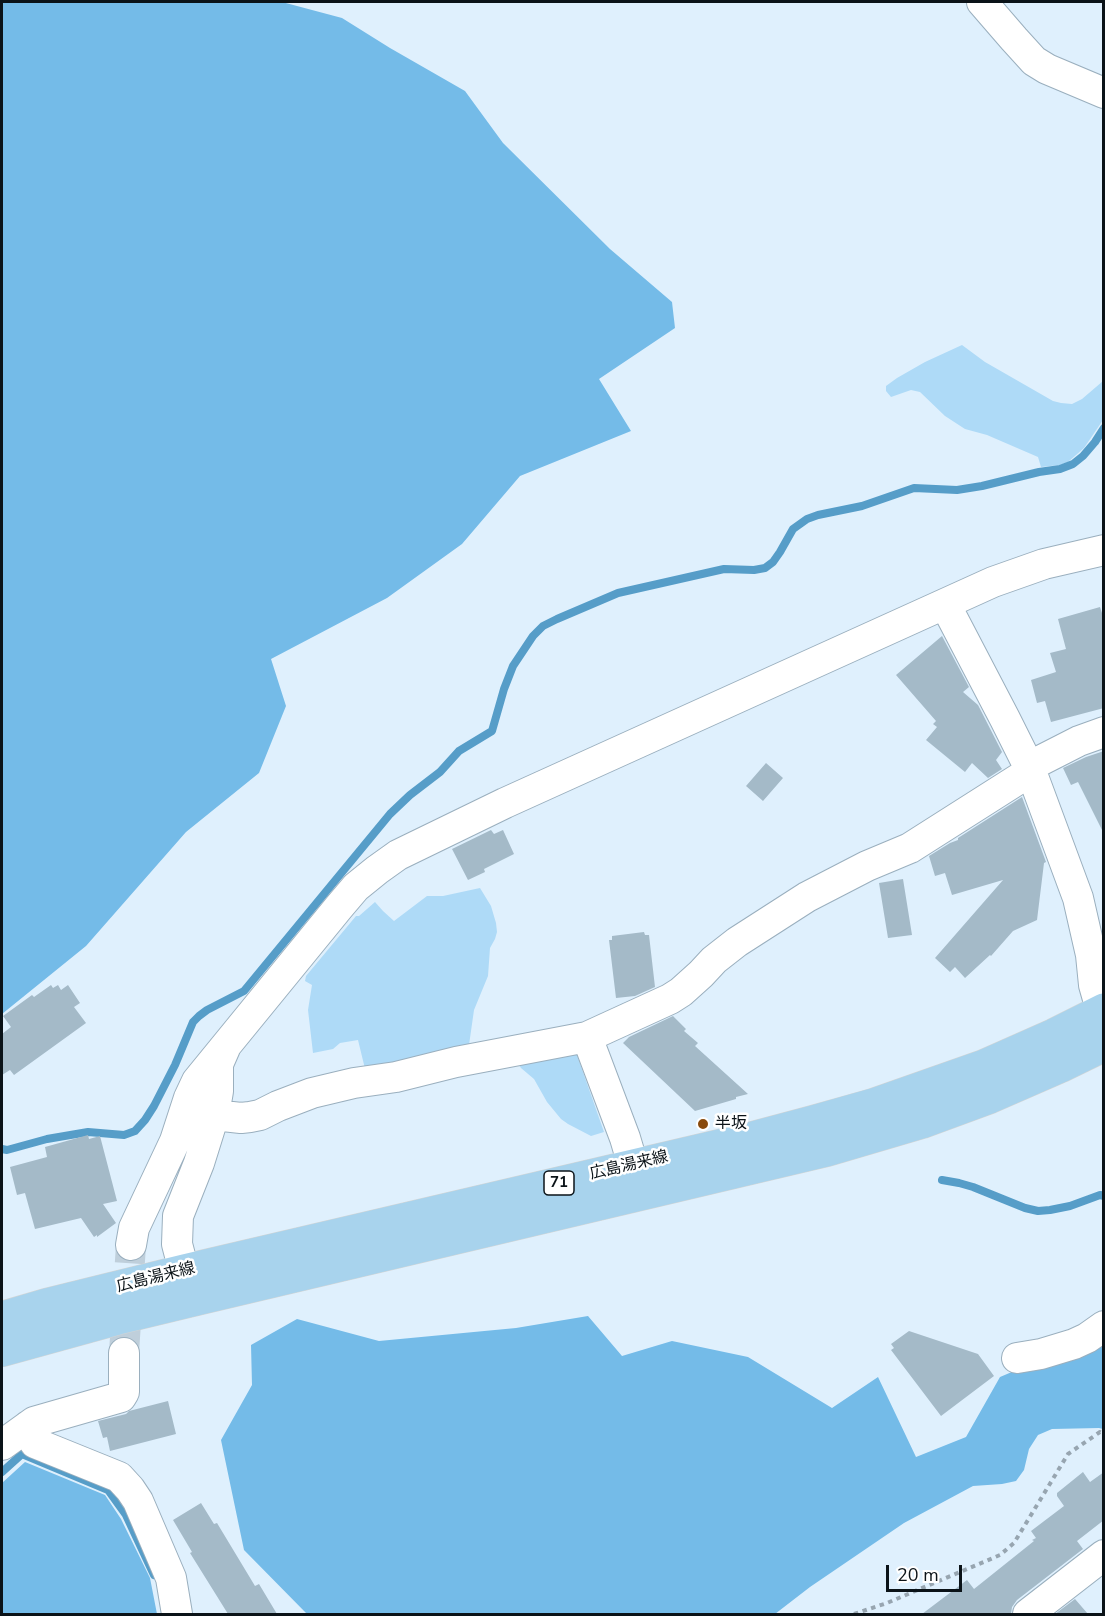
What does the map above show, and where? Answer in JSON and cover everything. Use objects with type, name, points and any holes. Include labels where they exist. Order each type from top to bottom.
[{"type":"main road","name":"広島湯来線","points":[[2,1318],[184,1271],[753,1138],[873,1105],[984,1066],[1103,1010]]},
{"type":"main road","name":"広島湯来線","points":[[2,1350],[170,1305],[827,1150],[914,1125],[990,1097],[1102,1049]]},
{"type":"street","points":[[982,2],[1034,61],[1047,69],[1104,93]]},
{"type":"street","points":[[131,1245],[134,1228],[175,1141],[193,1089],[203,1073],[352,892],[398,855],[566,775],[1018,572],[1104,550]]},
{"type":"street","points":[[945,604],[1029,769],[1097,954],[1094,985],[1103,1010]]},
{"type":"street","points":[[214,1115],[250,1117],[312,1094],[354,1083],[407,1075],[456,1062],[586,1037],[670,999],[691,983],[719,955],[807,897],[867,866],[910,848],[1029,769],[1079,741],[1104,732]]},
{"type":"street","points":[[586,1037],[626,1138],[633,1165]]},
{"type":"street","points":[[184,1271],[177,1244],[178,1216],[199,1163],[214,1115],[218,1090],[218,1064],[228,1042]]},
{"type":"street","points":[[1017,1358],[1041,1354],[1074,1344],[1104,1326]]},
{"type":"street","points":[[2,1445],[34,1422],[122,1397],[124,1353]]},
{"type":"street","points":[[28,1426],[35,1443],[119,1477],[130,1489],[138,1501],[171,1578],[177,1614]]},
{"type":"street","points":[[1028,1614],[1104,1555]]},
{"type":"path","points":[[854,1614],[887,1603],[1000,1555],[1014,1543],[1068,1454],[1100,1432],[1104,1434]]},
{"type":"shaded area","points":[[2,2],[282,2],[342,18],[465,91],[503,143],[610,249],[672,302],[675,328],[599,379],[631,431],[520,476],[462,544],[387,598],[271,659],[286,706],[259,773],[186,832],[86,946],[2,1014]]},
{"type":"shaded area","points":[[962,345],[985,362],[1053,401],[1072,404],[1082,399],[1103,381],[1103,420],[1084,448],[1068,462],[1041,467],[1038,457],[987,435],[965,429],[945,416],[920,392],[911,390],[891,397],[886,391],[886,386],[897,378]]},
{"type":"shaded area","points":[[480,888],[491,906],[497,932],[490,948],[488,976],[474,1010],[468,1052],[367,1077],[358,1040],[340,1043],[333,1049],[313,1053],[308,1010],[312,985],[305,981],[306,976],[356,916],[375,902],[394,921],[427,896],[443,896]]},
{"type":"shaded area","points":[[576,1052],[604,1132],[591,1136],[561,1119],[547,1102],[534,1079],[521,1068],[514,1058]]},
{"type":"shaded area","points":[[588,1316],[622,1356],[672,1341],[748,1357],[832,1408],[878,1377],[916,1457],[966,1437],[1000,1377],[1026,1366],[1103,1341],[1103,1429],[1052,1429],[1038,1435],[1029,1449],[1024,1470],[1016,1481],[973,1486],[904,1523],[810,1587],[775,1614],[307,1614],[244,1550],[221,1440],[252,1385],[251,1345],[297,1319],[379,1341],[516,1328]]},
{"type":"shaded area","points":[[25,1462],[105,1495],[121,1519],[150,1578],[157,1614],[2,1614],[2,1483]]},
{"type":"building","points":[[1100,607],[1104,619],[1104,708],[1051,722],[1045,701],[1037,703],[1031,680],[1056,672],[1050,653],[1066,649],[1058,619]]},
{"type":"building","points":[[942,636],[969,687],[963,692],[978,705],[1002,752],[996,760],[1002,769],[988,778],[972,763],[965,772],[926,740],[937,727],[933,724],[936,721],[896,675]]},
{"type":"building","points":[[1104,751],[1104,834],[1078,782],[1071,785],[1063,768]]},
{"type":"building","points":[[766,763],[783,778],[763,801],[746,786]]},
{"type":"building","points":[[1022,797],[1046,862],[1044,863],[1037,920],[1013,931],[991,956],[965,978],[955,967],[950,972],[935,958],[1003,880],[952,895],[945,873],[935,876],[929,856],[958,840]]},
{"type":"building","points":[[491,830],[494,834],[503,830],[514,854],[468,880],[452,849]]},
{"type":"building","points":[[903,879],[912,935],[888,938],[879,883]]},
{"type":"building","points":[[644,932],[645,935],[649,935],[655,987],[635,996],[616,998],[609,940],[612,940],[612,936]]},
{"type":"building","points":[[51,985],[53,988],[58,985],[61,990],[68,985],[80,1003],[74,1007],[86,1023],[14,1075],[10,1070],[2,1075],[2,1034],[11,1027],[3,1016],[32,995],[34,997]]},
{"type":"building","points":[[673,1016],[686,1029],[684,1031],[698,1043],[695,1046],[748,1094],[695,1111],[623,1043],[629,1037]]},
{"type":"building","points":[[88,1135],[89,1139],[100,1136],[117,1201],[103,1204],[116,1223],[97,1237],[97,1235],[94,1237],[81,1218],[35,1229],[25,1193],[17,1195],[10,1167],[47,1157],[45,1147]]},
{"type":"building","points":[[909,1331],[978,1354],[994,1376],[941,1416],[891,1350],[894,1348],[891,1344]]},
{"type":"building","points":[[168,1401],[176,1434],[110,1451],[107,1437],[103,1438],[98,1421]]},
{"type":"building","points":[[1083,1472],[1090,1482],[1104,1472],[1104,1520],[1077,1541],[1083,1549],[1017,1600],[1012,1607],[1011,1614],[922,1614],[967,1580],[974,1589],[1034,1541],[1032,1540],[1036,1538],[1031,1531],[1064,1506],[1057,1493]]},
{"type":"building","points":[[201,1503],[214,1524],[217,1523],[255,1586],[259,1584],[277,1614],[228,1614],[190,1553],[192,1552],[173,1520]]},
{"type":"building","points":[[1075,1599],[1088,1614],[1055,1614]]},
{"type":"waterway","points":[[2,1149],[7,1150],[47,1139],[88,1132],[124,1135],[135,1131],[154,1106],[193,1022],[207,1010],[244,991],[390,814],[440,772],[459,751],[492,731],[513,666],[533,636],[543,626],[618,593],[724,569],[765,568],[773,562],[793,529],[807,519],[818,515],[862,506],[914,488],[957,490],[1060,469],[1073,464],[1083,456],[1104,428]]},
{"type":"waterway","points":[[942,1180],[973,1187],[1038,1211],[1070,1206],[1100,1195],[1104,1196]]},
{"type":"waterway","points":[[2,1472],[22,1454],[108,1490],[126,1515],[154,1575]]},
{"type":"tunnel","points":[[124,1353],[131,1245]]},
{"type":"place","name":"半坂","points":[[703,1124]]}]
